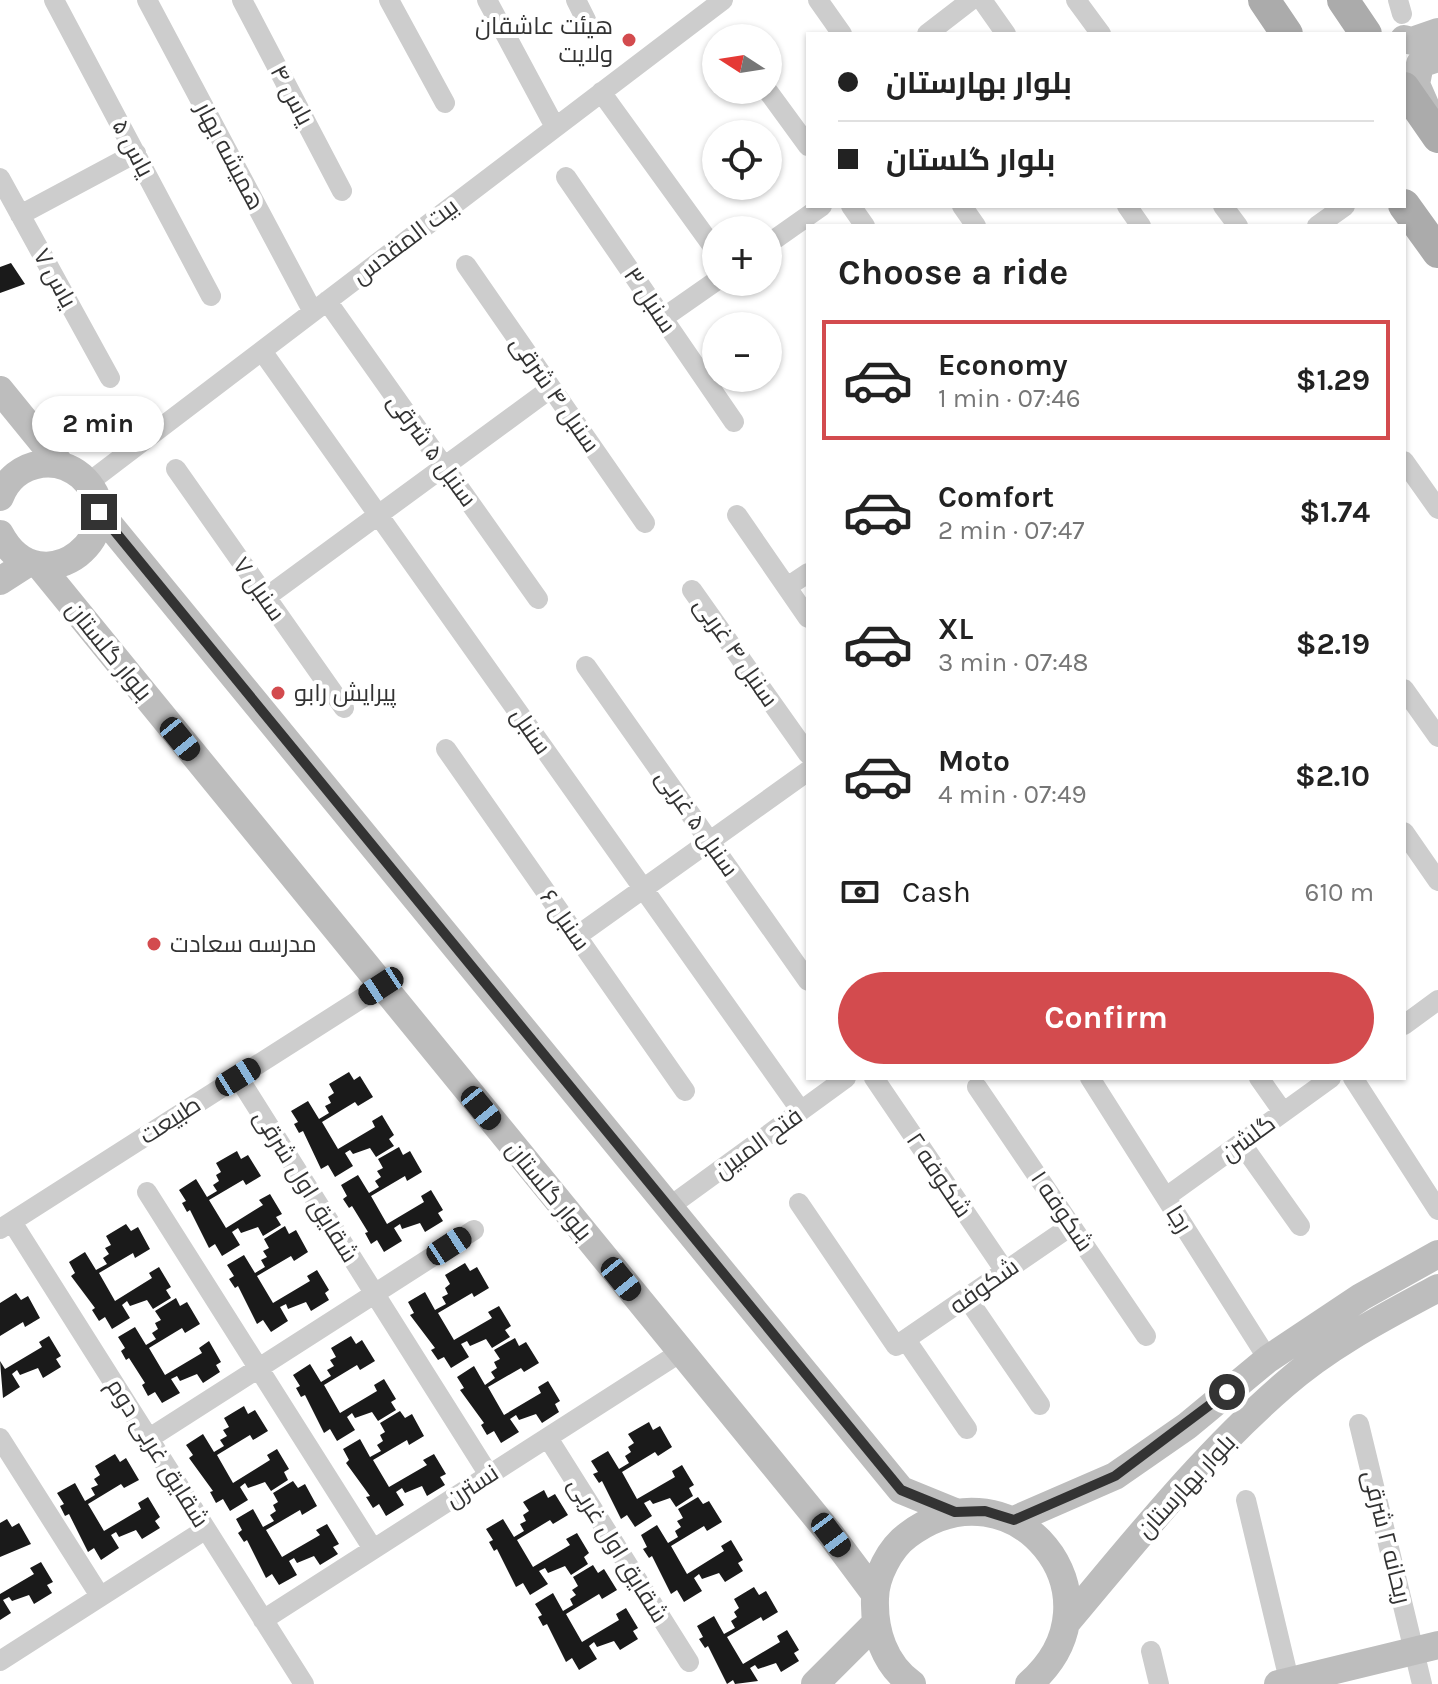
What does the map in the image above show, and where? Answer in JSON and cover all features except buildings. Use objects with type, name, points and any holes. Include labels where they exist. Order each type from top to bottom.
[{"type":"main road","points":[[1264,0],[1286,32]]},
{"type":"main road","points":[[1343,0],[1365,32]]},
{"type":"main road","points":[[1343,0],[1396,32]]},
{"type":"main road","points":[[1411,41],[1438,137]]},
{"type":"main road","points":[[1406,208],[1438,252]]},
{"type":"main road","points":[[0,390],[61,465],[88,483],[99,512],[901,1490],[955,1512]]},
{"type":"main road","points":[[0,497],[13,476],[28,467],[61,465]]},
{"type":"main road","points":[[0,581],[34,564],[58,565],[81,553],[97,531],[99,512]]},
{"type":"main road","name":"بلوار گلستان","points":[[0,534],[15,555],[34,564],[681,1352],[875,1594]]},
{"type":"main road","name":"بلوار بهارستان","points":[[1014,1520],[1115,1476],[1187,1426],[1268,1359],[1361,1297],[1438,1254]]},
{"type":"main road","name":"بلوار بهارستان","points":[[1029,1684],[1048,1667],[1066,1627],[1210,1457],[1286,1383],[1376,1322],[1438,1288]]},
{"type":"main road","points":[[912,1684],[885,1653],[875,1624],[875,1594],[884,1565],[901,1540],[926,1521],[955,1512],[985,1511],[1014,1520],[1039,1538],[1057,1562],[1067,1591],[1064,1684]]},
{"type":"main road","points":[[815,1684],[875,1624]]},
{"type":"main road","points":[[1286,1683],[1426,1648]]},
{"type":"street","name":"یاس ۵","points":[[54,0],[211,296]]},
{"type":"street","name":"همیشه بهار","points":[[147,0],[320,306]]},
{"type":"street","name":"یاس ۴","points":[[242,0],[342,191]]},
{"type":"street","points":[[389,0],[445,103]]},
{"type":"street","points":[[487,0],[555,127]]},
{"type":"street","points":[[576,0],[586,20]]},
{"type":"street","name":"بیت المقدس","points":[[88,483],[723,0]]},
{"type":"street","points":[[818,0],[841,32]]},
{"type":"street","points":[[930,32],[971,0]]},
{"type":"street","points":[[982,0],[1005,32]]},
{"type":"street","points":[[1076,0],[1100,32]]},
{"type":"street","points":[[601,92],[702,232]]},
{"type":"street","points":[[777,104],[806,143]]},
{"type":"street","points":[[20,215],[136,153]]},
{"type":"street","name":"سنبل ۳","points":[[566,177],[734,422]]},
{"type":"street","name":"یاس ۷","points":[[0,178],[110,378]]},
{"type":"street","points":[[782,234],[819,208]]},
{"type":"street","points":[[1320,224],[1342,208]]},
{"type":"street","name":"سنبل ۴ شرقی","points":[[466,265],[645,523]]},
{"type":"street","points":[[663,318],[702,291]]},
{"type":"street","name":"سنبل ۵ شرقی","points":[[320,306],[445,466],[538,599]]},
{"type":"street","name":"سنبل","points":[[262,351],[801,1111]]},
{"type":"street","points":[[265,598],[550,389]]},
{"type":"street","points":[[1406,464],[1438,509]]},
{"type":"street","name":"سنبل ۷","points":[[176,469],[344,708]]},
{"type":"street","points":[[737,515],[806,615]]},
{"type":"street","points":[[787,587],[806,574]]},
{"type":"street","name":"سنبل ۴ غربی","points":[[692,590],[806,751]]},
{"type":"street","name":"سنبل ۵ غربی","points":[[586,666],[806,978]]},
{"type":"street","points":[[1406,692],[1438,737]]},
{"type":"street","name":"سنبل ۶","points":[[446,749],[685,1091]]},
{"type":"street","points":[[577,936],[806,772]]},
{"type":"street","points":[[1406,835],[1438,881]]},
{"type":"street","name":"طبیعت","points":[[6,1226],[381,986]]},
{"type":"street","points":[[1406,1024],[1438,1000]]},
{"type":"street","name":"شقایق اول شرقی","points":[[238,1077],[374,1294]]},
{"type":"street","name":"فتح المبین","points":[[669,1207],[843,1080]]},
{"type":"street","name":"شکوفه ۲","points":[[875,1080],[1005,1271]]},
{"type":"street","name":"رجا","points":[[1091,1080],[1268,1359]]},
{"type":"street","points":[[1260,1080],[1283,1112]]},
{"type":"street","name":"گلشن","points":[[1166,1197],[1328,1080]]},
{"type":"street","points":[[1354,1080],[1438,1210]]},
{"type":"street","name":"شکوفه ۱","points":[[977,1087],[1146,1336]]},
{"type":"street","points":[[1241,1143],[1300,1226]]},
{"type":"street","points":[[147,1192],[373,1549]]},
{"type":"street","points":[[799,1203],[967,1429]]},
{"type":"street","name":"شقایق غربی دوم","points":[[6,1226],[148,1439],[304,1684]]},
{"type":"street","name":"شکوفه","points":[[901,1343],[1071,1226]]},
{"type":"street","points":[[148,1439],[474,1230]]},
{"type":"street","points":[[374,1294],[489,1475]]},
{"type":"street","points":[[967,1298],[1040,1405]]},
{"type":"street","name":"نسترن","points":[[263,1620],[681,1352]]},
{"type":"street","name":"ریحانه ۲ شرقی","points":[[1359,1424],[1426,1648],[1422,1684]]},
{"type":"street","points":[[0,1438],[100,1596]]},
{"type":"street","name":"شقایق اول غربی","points":[[548,1438],[689,1662]]},
{"type":"street","points":[[1246,1500],[1286,1683]]},
{"type":"street","points":[[0,1661],[206,1529]]},
{"type":"street","points":[[1151,1651],[1159,1684]]},
{"type":"place","name":"هیئت عاشقان ولایت","points":[[629,40]]},
{"type":"place","name":"پیرایش رابو","points":[[278,693]]},
{"type":"place","name":"مدرسه سعادت","points":[[154,944]]},
{"type":"route","points":[[99,512],[901,1490],[955,1512],[985,1511],[1014,1520],[1115,1476],[1187,1426],[1227,1392]]}]
